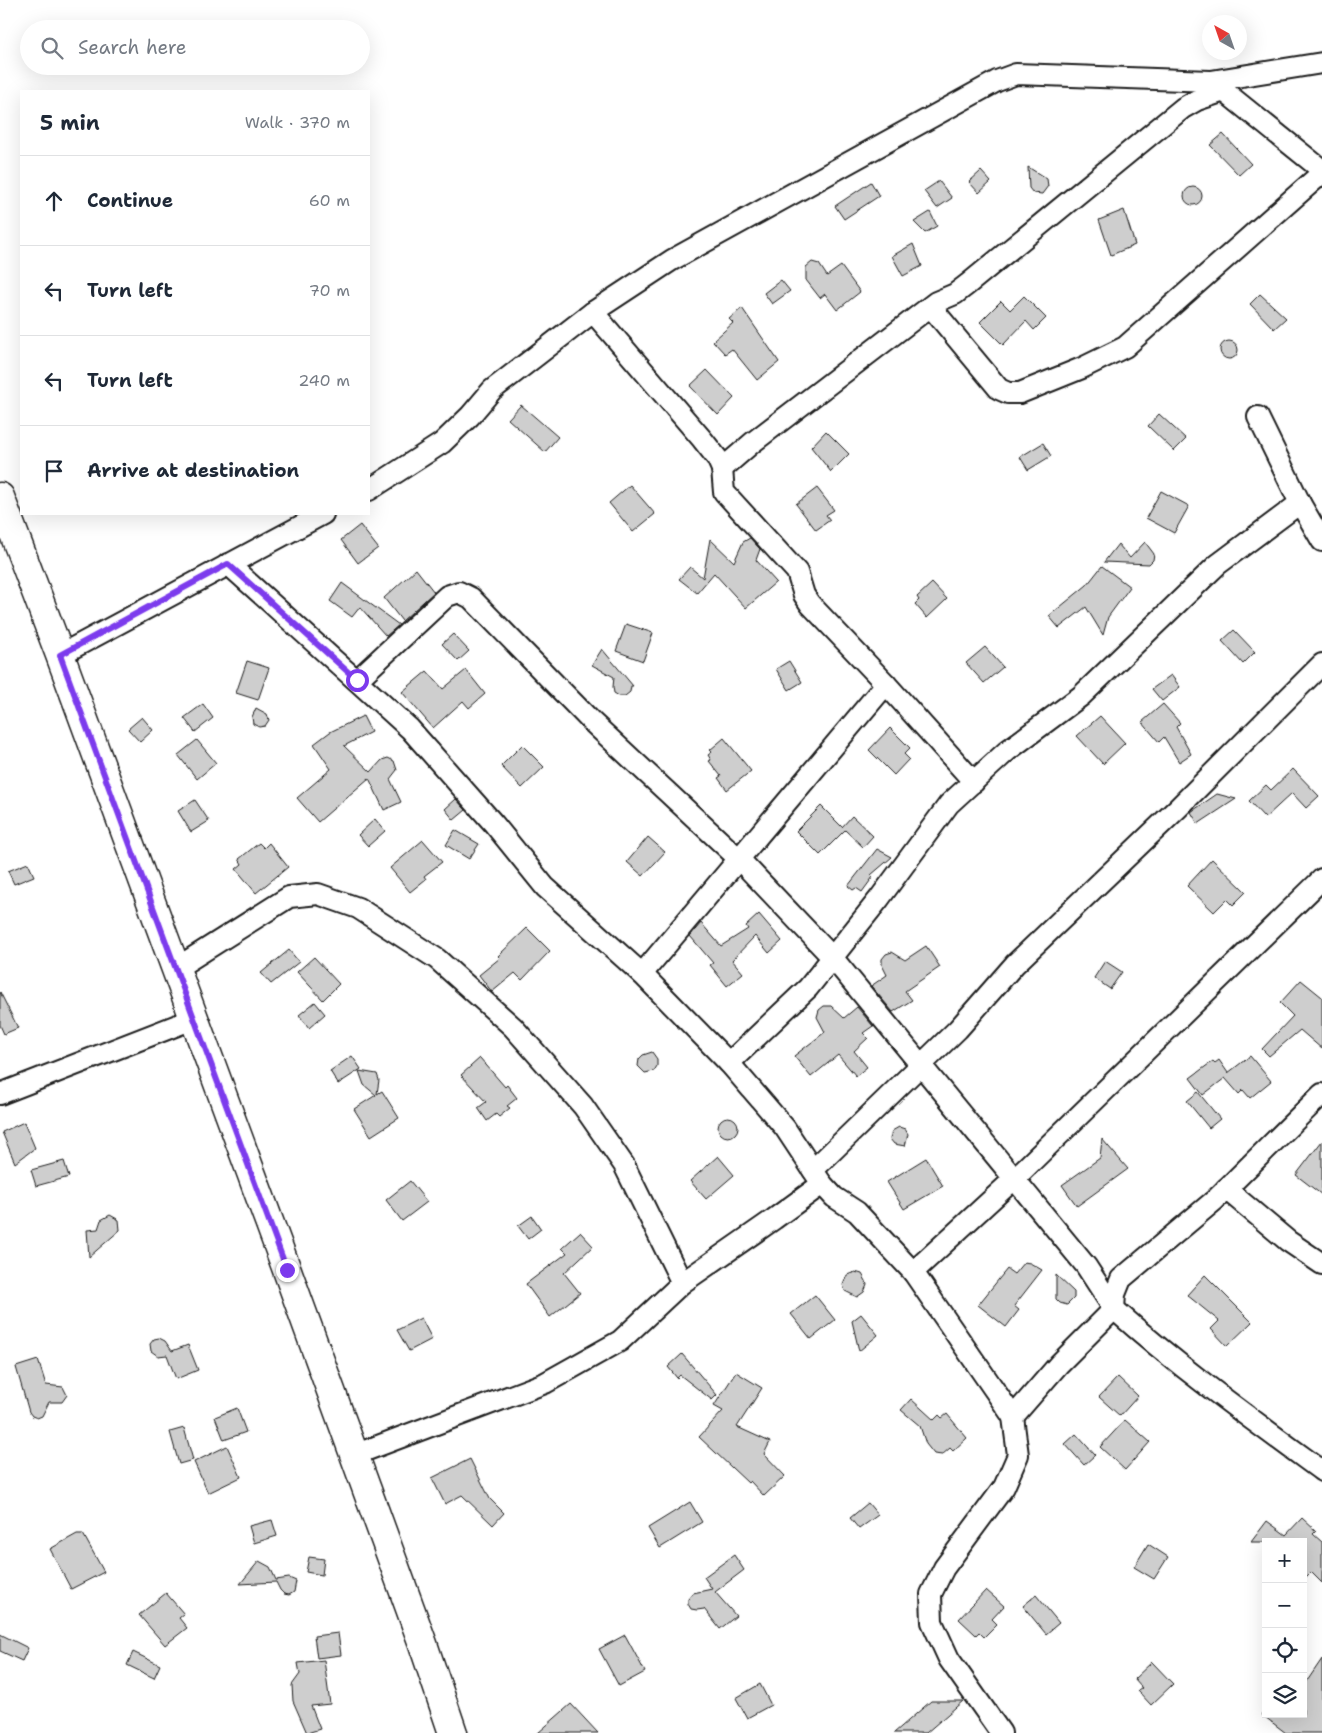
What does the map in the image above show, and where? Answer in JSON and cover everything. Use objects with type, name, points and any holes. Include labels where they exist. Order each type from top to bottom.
[{"type":"main road","points":[[0,497],[60,655],[354,1455],[423,1644],[452,1733]]},
{"type":"street","points":[[370,489],[442,443],[470,416],[492,390],[593,312],[672,260],[997,81],[1016,74],[1218,86],[1322,63]]},
{"type":"street","points":[[931,307],[999,389],[1008,393],[1020,393],[1082,368],[1125,347],[1322,171],[1218,86]]},
{"type":"street","points":[[722,469],[752,443],[936,302],[955,294],[968,284],[1183,108],[1218,86]]},
{"type":"street","points":[[593,312],[717,458],[722,469],[724,492],[797,572],[804,595],[810,604],[886,684],[974,782]]},
{"type":"street","points":[[1258,416],[1300,503],[1322,541]]},
{"type":"street","points":[[729,1063],[808,988],[879,899],[949,804],[1006,750],[1081,696],[1217,565],[1300,503]]},
{"type":"street","points":[[60,655],[321,515]]},
{"type":"street","points":[[228,564],[410,729],[494,824],[545,887],[642,974],[729,1063],[785,1128],[834,1197],[857,1212],[913,1272],[1013,1417],[1018,1455],[1004,1487],[944,1568],[931,1594],[932,1622],[949,1659],[1001,1733]]},
{"type":"street","points":[[357,680],[447,596],[459,592],[471,598],[591,720],[739,859],[832,958],[1086,1266],[1114,1309],[1152,1343],[1322,1471]]},
{"type":"street","points":[[354,1455],[545,1383],[620,1341],[682,1283],[774,1219],[818,1177],[920,1066],[958,1030],[1015,964],[1172,814],[1322,664]]},
{"type":"street","points":[[642,974],[886,684]]},
{"type":"street","points":[[913,1272],[1014,1179],[1322,879]]},
{"type":"street","points":[[176,969],[289,897],[318,894],[358,908],[437,959],[513,1027],[583,1106],[624,1165],[682,1283]]},
{"type":"street","points":[[0,1094],[193,1019]]},
{"type":"street","points":[[1013,1417],[1059,1364],[1114,1309],[1115,1294],[1121,1280],[1226,1190],[1322,1094]]},
{"type":"street","points":[[1226,1190],[1288,1241],[1322,1264]]},
{"type":"building","points":[[1223,134],[1251,164],[1239,175],[1210,145]]},
{"type":"building","points":[[1028,167],[1047,179],[1048,186],[1042,194],[1033,193],[1029,188]]},
{"type":"building","points":[[981,171],[991,182],[979,193],[969,182]]},
{"type":"building","points":[[939,181],[952,198],[937,208],[924,191]]},
{"type":"building","points":[[871,182],[879,196],[844,219],[835,206]]},
{"type":"building","points":[[1193,187],[1199,190],[1202,196],[1199,202],[1193,205],[1187,202],[1184,196],[1187,190]]},
{"type":"building","points":[[1124,210],[1135,245],[1111,255],[1099,220]]},
{"type":"building","points":[[930,212],[937,226],[925,233],[914,222]]},
{"type":"building","points":[[913,244],[922,266],[903,276],[892,256]]},
{"type":"building","points":[[812,262],[819,264],[827,276],[841,266],[860,292],[837,310],[825,294],[820,298],[806,280],[806,267]]},
{"type":"building","points":[[781,280],[790,291],[772,304],[764,293]]},
{"type":"building","points":[[1260,294],[1286,318],[1274,329],[1250,304]]},
{"type":"building","points":[[1024,296],[1046,318],[1034,330],[1026,321],[1003,345],[980,322],[1001,301],[1010,310]]},
{"type":"building","points":[[742,308],[779,362],[757,380],[732,349],[725,354],[713,341],[733,323],[729,319]]},
{"type":"building","points":[[1225,341],[1233,341],[1238,346],[1236,357],[1225,359],[1220,354],[1220,346]]},
{"type":"building","points":[[707,370],[734,398],[718,415],[690,386]]},
{"type":"building","points":[[521,405],[558,437],[545,452],[508,419]]},
{"type":"building","points":[[1159,414],[1186,439],[1174,451],[1148,426]]},
{"type":"building","points":[[826,431],[849,454],[831,472],[811,447]]},
{"type":"building","points":[[1043,443],[1051,456],[1028,470],[1020,457]]},
{"type":"building","points":[[630,485],[655,514],[633,532],[609,503]]},
{"type":"building","points":[[817,488],[834,510],[826,515],[830,520],[816,530],[796,504]]},
{"type":"building","points":[[1161,491],[1189,506],[1174,533],[1146,518]]},
{"type":"building","points":[[360,525],[378,548],[358,563],[341,540]]},
{"type":"building","points":[[750,538],[760,549],[756,560],[776,582],[746,608],[714,573],[697,593],[679,579],[690,567],[703,578],[710,539],[734,562],[743,542]]},
{"type":"building","points":[[1145,542],[1154,554],[1153,560],[1149,564],[1104,562],[1118,544],[1130,558]]},
{"type":"building","points":[[1102,566],[1130,587],[1108,617],[1103,635],[1086,607],[1059,628],[1049,616],[1087,585]]},
{"type":"building","points":[[416,569],[434,592],[402,621],[384,598]]},
{"type":"building","points":[[342,583],[399,625],[386,636],[360,607],[352,617],[330,601]]},
{"type":"building","points":[[932,583],[947,599],[927,618],[915,604],[919,600],[917,597]]},
{"type":"building","points":[[626,624],[653,633],[643,661],[616,651]]},
{"type":"building","points":[[1234,630],[1255,652],[1243,664],[1222,641]]},
{"type":"building","points":[[453,634],[469,651],[458,661],[442,644]]},
{"type":"building","points":[[985,647],[1003,667],[984,683],[966,663]]},
{"type":"building","points":[[602,649],[633,686],[631,686],[630,692],[625,696],[619,696],[614,693],[614,677],[592,665]]},
{"type":"building","points":[[247,661],[269,668],[258,700],[236,693]]},
{"type":"building","points":[[789,661],[802,682],[789,690],[776,669]]},
{"type":"building","points":[[466,670],[485,694],[469,708],[463,701],[433,728],[402,692],[427,671],[443,689]]},
{"type":"building","points":[[1171,675],[1180,687],[1162,701],[1152,689]]},
{"type":"building","points":[[203,704],[213,718],[195,732],[184,718]]},
{"type":"building","points":[[1163,704],[1180,723],[1176,727],[1191,754],[1179,762],[1164,737],[1159,742],[1142,722]]},
{"type":"building","points":[[256,708],[267,714],[269,720],[265,726],[259,727],[253,724],[252,717]]},
{"type":"building","points":[[363,716],[371,732],[344,746],[371,772],[382,760],[388,758],[394,761],[397,770],[390,779],[401,802],[384,810],[369,778],[318,822],[297,798],[331,769],[314,744],[330,732]]},
{"type":"building","points":[[1100,716],[1125,743],[1103,764],[1077,736]]},
{"type":"building","points":[[142,717],[153,730],[140,742],[128,729]]},
{"type":"building","points":[[890,728],[910,748],[904,754],[909,759],[894,775],[869,750]]},
{"type":"building","points":[[724,738],[751,771],[727,790],[718,778],[721,776],[709,761],[711,760],[708,755],[712,752],[710,750]]},
{"type":"building","points":[[197,740],[216,763],[197,779],[178,755]]},
{"type":"building","points":[[522,745],[544,767],[522,788],[501,766]]},
{"type":"building","points":[[1293,769],[1319,796],[1306,808],[1292,793],[1265,818],[1249,801],[1266,785],[1271,790]]},
{"type":"building","points":[[1217,794],[1236,799],[1198,824],[1191,812]]},
{"type":"building","points":[[456,799],[466,810],[454,820],[445,809]]},
{"type":"building","points":[[195,800],[209,821],[191,832],[178,811]]},
{"type":"building","points":[[821,806],[842,827],[852,816],[873,836],[863,847],[845,830],[820,855],[796,831]]},
{"type":"building","points":[[375,819],[385,831],[368,846],[358,835]]},
{"type":"building","points":[[455,830],[479,844],[469,859],[446,845]]},
{"type":"building","points":[[648,837],[665,852],[643,876],[627,862]]},
{"type":"building","points":[[423,840],[442,862],[424,876],[426,879],[410,892],[390,868]]},
{"type":"building","points":[[259,843],[264,848],[269,843],[288,867],[256,893],[236,869],[242,864],[239,859]]},
{"type":"building","points":[[877,849],[892,857],[871,875],[873,877],[862,892],[856,888],[853,890],[848,886]]},
{"type":"building","points":[[1212,859],[1246,892],[1233,905],[1227,899],[1214,912],[1187,886]]},
{"type":"building","points":[[28,863],[34,876],[14,884],[8,871]]},
{"type":"building","points":[[759,914],[782,941],[769,953],[755,936],[732,960],[743,973],[727,986],[710,965],[713,963],[690,936],[701,923],[721,946],[748,929],[746,926]]},
{"type":"building","points":[[527,928],[550,951],[522,980],[515,973],[492,992],[479,975],[500,958],[498,956]]},
{"type":"building","points":[[926,946],[940,967],[905,991],[912,1000],[893,1012],[871,986],[887,975],[882,965],[882,959],[886,954],[892,952],[905,960]]},
{"type":"building","points":[[289,950],[299,962],[271,984],[261,973]]},
{"type":"building","points":[[314,957],[339,984],[323,1000],[297,972]]},
{"type":"building","points":[[1105,961],[1122,972],[1110,989],[1094,978]]},
{"type":"building","points":[[1301,980],[1322,997],[1322,1049],[1300,1030],[1269,1056],[1262,1049],[1293,1016],[1280,1003]]},
{"type":"building","points":[[0,992],[18,1028],[4,1034],[0,1025]]},
{"type":"building","points":[[315,1002],[325,1014],[309,1028],[299,1015]]},
{"type":"building","points":[[824,1006],[831,1006],[844,1018],[857,1007],[873,1026],[863,1033],[868,1038],[854,1051],[867,1067],[856,1076],[838,1055],[811,1077],[794,1056],[825,1032],[817,1017],[819,1010]]},
{"type":"building","points":[[652,1052],[657,1059],[657,1066],[654,1071],[645,1073],[638,1066],[639,1059],[643,1055]]},
{"type":"building","points":[[352,1056],[361,1069],[338,1084],[330,1071]]},
{"type":"building","points":[[1250,1056],[1271,1081],[1250,1098],[1243,1090],[1239,1094],[1225,1078],[1203,1095],[1190,1078],[1213,1061],[1215,1063],[1219,1060],[1228,1073]]},
{"type":"building","points":[[480,1058],[517,1098],[507,1106],[510,1108],[499,1117],[496,1114],[487,1121],[478,1108],[486,1102],[461,1075]]},
{"type":"building","points":[[359,1071],[377,1074],[379,1080],[377,1094],[382,1091],[399,1118],[371,1136],[354,1109],[376,1095],[364,1085]]},
{"type":"building","points":[[1198,1092],[1220,1119],[1209,1128],[1187,1101]]},
{"type":"building","points":[[728,1117],[735,1120],[738,1127],[735,1134],[728,1137],[721,1134],[718,1127],[721,1120]]},
{"type":"building","points":[[24,1122],[35,1148],[15,1163],[2,1132]]},
{"type":"building","points":[[899,1127],[905,1129],[908,1134],[905,1146],[894,1144],[890,1139],[892,1131]]},
{"type":"building","points":[[1102,1139],[1128,1169],[1077,1206],[1062,1185],[1100,1158]]},
{"type":"building","points":[[1322,1141],[1322,1195],[1296,1175]]},
{"type":"building","points":[[718,1156],[734,1175],[706,1199],[690,1181]]},
{"type":"building","points":[[926,1158],[943,1186],[904,1209],[887,1182]]},
{"type":"building","points":[[64,1161],[69,1177],[36,1186],[31,1170]]},
{"type":"building","points":[[410,1181],[427,1202],[402,1221],[386,1200]]},
{"type":"building","points":[[110,1215],[119,1220],[120,1230],[89,1257],[87,1230],[98,1229],[101,1220]]},
{"type":"building","points":[[532,1216],[541,1229],[528,1239],[518,1226]]},
{"type":"building","points":[[580,1232],[593,1246],[564,1273],[580,1293],[550,1317],[526,1284],[567,1253],[562,1248]]},
{"type":"building","points":[[1024,1262],[1030,1263],[1042,1270],[1014,1306],[1019,1310],[1006,1327],[978,1305],[1007,1269],[1014,1274]]},
{"type":"building","points":[[855,1272],[862,1274],[867,1285],[864,1292],[857,1297],[845,1291],[843,1285],[847,1275]]},
{"type":"building","points":[[1056,1275],[1074,1292],[1074,1298],[1067,1305],[1060,1303],[1056,1299]]},
{"type":"building","points":[[1205,1275],[1252,1322],[1227,1346],[1211,1329],[1219,1321],[1187,1295]]},
{"type":"building","points":[[815,1295],[835,1320],[811,1339],[791,1314]]},
{"type":"building","points":[[861,1314],[878,1335],[859,1351],[852,1321]]},
{"type":"building","points":[[421,1318],[432,1339],[409,1351],[397,1330]]},
{"type":"building","points":[[159,1338],[165,1341],[172,1351],[188,1345],[198,1370],[176,1379],[167,1355],[158,1356],[151,1351],[150,1344],[154,1339]]},
{"type":"building","points":[[682,1354],[717,1395],[712,1400],[680,1375],[677,1378],[668,1367]]},
{"type":"building","points":[[38,1360],[46,1385],[63,1387],[67,1395],[62,1402],[49,1402],[42,1416],[37,1418],[29,1412],[16,1367]]},
{"type":"building","points":[[736,1372],[762,1388],[737,1427],[770,1442],[764,1454],[785,1476],[764,1496],[750,1481],[748,1483],[699,1437],[723,1411],[714,1406]]},
{"type":"building","points":[[1118,1377],[1138,1396],[1120,1416],[1099,1397]]},
{"type":"building","points":[[911,1399],[934,1420],[939,1415],[942,1418],[947,1414],[967,1438],[953,1451],[950,1448],[942,1455],[934,1454],[926,1444],[920,1426],[901,1410]]},
{"type":"building","points":[[237,1408],[246,1432],[224,1440],[215,1417]]},
{"type":"building","points":[[1125,1420],[1150,1442],[1125,1470],[1100,1447]]},
{"type":"building","points":[[184,1428],[193,1460],[179,1464],[170,1432]]},
{"type":"building","points":[[1076,1434],[1095,1455],[1084,1465],[1065,1444]]},
{"type":"building","points":[[227,1446],[241,1477],[208,1493],[194,1462]]},
{"type":"building","points":[[470,1459],[490,1499],[504,1513],[493,1525],[462,1495],[445,1504],[432,1478]]},
{"type":"building","points":[[690,1502],[702,1522],[660,1548],[648,1528]]},
{"type":"building","points":[[868,1503],[878,1515],[859,1529],[850,1518]]},
{"type":"building","points":[[1302,1518],[1316,1531],[1313,1534],[1322,1542],[1322,1583],[1311,1572],[1307,1576],[1307,1538],[1262,1538],[1262,1542],[1251,1542],[1267,1521],[1286,1535]]},
{"type":"building","points":[[272,1520],[277,1536],[254,1543],[249,1526]]},
{"type":"building","points":[[77,1534],[83,1534],[104,1572],[71,1589],[50,1549]]},
{"type":"building","points":[[1148,1544],[1168,1557],[1154,1579],[1134,1567]]},
{"type":"building","points":[[734,1555],[744,1570],[715,1592],[736,1616],[720,1629],[704,1609],[691,1609],[688,1599],[693,1593],[712,1589],[704,1577]]},
{"type":"building","points":[[309,1557],[324,1559],[322,1575],[306,1572]]},
{"type":"building","points":[[259,1561],[270,1567],[276,1580],[289,1578],[296,1581],[294,1592],[289,1595],[284,1594],[276,1582],[240,1584]]},
{"type":"building","points":[[986,1590],[1004,1606],[992,1619],[997,1624],[984,1637],[979,1632],[976,1635],[959,1619]]},
{"type":"building","points":[[166,1593],[184,1614],[179,1618],[187,1628],[165,1645],[139,1615]]},
{"type":"building","points":[[1036,1595],[1059,1623],[1046,1634],[1023,1606]]},
{"type":"building","points":[[338,1633],[341,1655],[317,1658],[314,1636]]},
{"type":"building","points":[[0,1634],[28,1648],[22,1661],[0,1651]]},
{"type":"building","points":[[625,1635],[645,1672],[619,1686],[599,1649]]},
{"type":"building","points":[[133,1652],[160,1665],[154,1678],[127,1665]]},
{"type":"building","points":[[1322,1659],[1322,1733],[1286,1733],[1266,1718],[1307,1718],[1307,1681]]},
{"type":"building","points":[[324,1660],[330,1704],[311,1706],[320,1729],[307,1733],[293,1701],[292,1685],[300,1674],[298,1663]]},
{"type":"building","points":[[1152,1662],[1173,1684],[1151,1705],[1138,1691],[1142,1688],[1134,1679]]},
{"type":"building","points":[[760,1684],[771,1705],[747,1718],[736,1698]]},
{"type":"building","points":[[931,1701],[963,1701],[926,1733],[894,1733]]},
{"type":"building","points":[[571,1704],[598,1733],[538,1733]]},
{"type":"route","points":[[287,1270],[60,655],[228,564],[357,680]]}]
